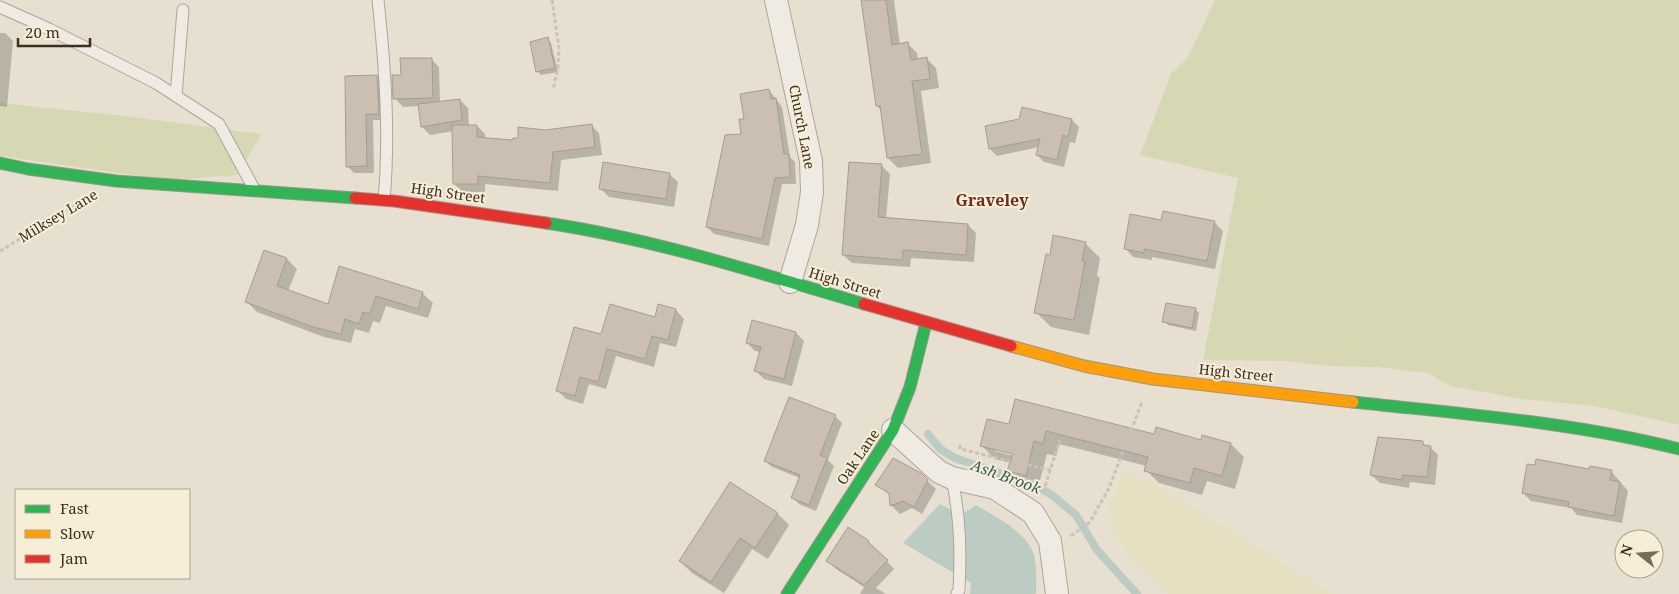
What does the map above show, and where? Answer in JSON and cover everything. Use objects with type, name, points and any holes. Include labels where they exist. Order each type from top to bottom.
[{"type":"main road","name":"High Street","points":[[0,163],[28,169],[116,181],[384,200],[571,227],[673,250],[790,282],[926,324],[1084,366],[1153,379],[1532,422],[1632,437],[1679,449]]},
{"type":"main road","name":"Oak Lane","points":[[788,594],[840,510],[894,430],[910,387],[926,324]]},
{"type":"street","name":"Church Lane","points":[[776,0],[811,161],[812,192],[807,225],[790,282]]},
{"type":"street","points":[[894,430],[939,472],[952,478],[995,488],[1033,513],[1050,541],[1056,594]]},
{"type":"lane","points":[[378,0],[388,162],[384,200]]},
{"type":"lane","points":[[0,8],[49,29],[156,83],[219,124],[255,191]]},
{"type":"lane","points":[[176,96],[183,10]]},
{"type":"lane","points":[[952,478],[958,508],[961,549],[957,594]]},
{"type":"path","points":[[552,0],[559,48],[558,67],[553,90]]},
{"type":"path","name":"Milksey Lane","points":[[0,251],[83,201]]},
{"type":"path","points":[[1072,536],[1090,522],[1109,488],[1153,379]]},
{"type":"path","points":[[1046,485],[1060,440]]},
{"type":"path","points":[[960,445],[960,449],[1010,461]]},
{"type":"path","points":[[1028,465],[1051,470]]},
{"type":"shaded area","points":[[1123,471],[1155,483],[1333,594],[1168,594],[1139,568],[1115,535],[1107,517]]},
{"type":"shaded area","points":[[940,504],[961,515],[976,505],[1020,534],[1031,548],[1035,558],[1036,594],[970,594],[971,583],[903,543]]},
{"type":"green space","points":[[1215,0],[1679,0],[1679,425],[1595,406],[1521,399],[1450,386],[1428,373],[1376,367],[1327,366],[1286,361],[1203,360],[1238,178],[1140,155],[1171,74],[1188,57]]},
{"type":"green space","points":[[0,103],[125,116],[262,134],[237,175],[168,180],[0,156]]},
{"type":"building","points":[[861,0],[886,0],[892,45],[908,42],[911,60],[927,57],[930,79],[912,81],[922,154],[887,158],[880,106],[876,106]]},
{"type":"building","points":[[548,37],[555,68],[536,72],[530,42]]},
{"type":"building","points":[[400,58],[432,58],[433,98],[393,99],[392,75],[401,75]]},
{"type":"building","points":[[377,75],[379,114],[366,114],[367,166],[346,167],[345,76]]},
{"type":"building","points":[[769,89],[771,99],[776,98],[784,154],[789,154],[790,177],[775,178],[762,239],[706,227],[725,135],[741,134],[739,119],[744,119],[740,94]]},
{"type":"building","points":[[460,99],[462,120],[421,127],[418,104]]},
{"type":"building","points":[[1022,107],[1072,119],[1068,137],[1063,135],[1057,160],[1036,155],[1040,139],[989,149],[985,126],[1019,119]]},
{"type":"building","points":[[592,124],[595,147],[553,152],[550,183],[478,176],[478,184],[453,184],[452,125],[477,125],[477,137],[512,140],[513,138],[518,138],[518,127],[545,130]]},
{"type":"building","points":[[603,162],[670,173],[666,199],[599,189]]},
{"type":"building","points":[[849,162],[882,164],[878,217],[968,224],[966,255],[903,250],[902,260],[842,255]]},
{"type":"building","points":[[1163,211],[1215,221],[1207,261],[1144,249],[1144,253],[1124,249],[1130,214],[1161,220]]},
{"type":"building","points":[[1053,235],[1086,242],[1082,261],[1085,262],[1074,320],[1034,313],[1046,254],[1050,255]]},
{"type":"building","points":[[264,250],[287,258],[277,286],[328,304],[339,266],[423,292],[418,309],[376,296],[370,314],[363,312],[359,324],[345,319],[341,334],[313,327],[245,302]]},
{"type":"building","points":[[1166,303],[1196,308],[1192,328],[1162,322]]},
{"type":"building","points":[[610,304],[655,317],[658,304],[676,309],[668,340],[652,336],[645,359],[607,349],[598,382],[580,377],[575,396],[556,391],[574,327],[601,334]]},
{"type":"building","points":[[752,320],[796,332],[784,379],[754,371],[761,347],[746,343]]},
{"type":"building","points":[[789,397],[836,415],[820,455],[827,458],[809,505],[791,498],[800,475],[764,461]]},
{"type":"building","points":[[1015,399],[1154,434],[1156,427],[1201,440],[1202,435],[1231,443],[1222,476],[1194,468],[1190,483],[1144,471],[1148,457],[1046,431],[1043,444],[1034,441],[1026,476],[1007,471],[1013,454],[980,446],[987,419],[1009,424]]},
{"type":"building","points":[[1378,437],[1423,441],[1423,445],[1431,446],[1427,477],[1402,475],[1402,480],[1370,475]]},
{"type":"building","points":[[893,458],[921,473],[928,480],[914,507],[903,501],[890,506],[889,493],[875,485]]},
{"type":"building","points":[[1536,459],[1589,469],[1590,466],[1612,470],[1610,480],[1620,482],[1614,516],[1568,507],[1569,502],[1522,493],[1527,464],[1535,465]]},
{"type":"building","points":[[730,482],[778,513],[755,548],[740,538],[711,582],[679,561]]},
{"type":"building","points":[[848,527],[868,540],[888,560],[864,585],[826,561]]},
{"type":"waterway","name":"Ash Brook","points":[[928,434],[940,449],[955,458],[1035,485],[1052,495],[1076,515],[1097,550],[1137,594]]},
{"type":"traffic: fast","points":[[0,163],[28,169],[116,181],[355,198]]},
{"type":"traffic: fast","points":[[546,223],[666,247],[864,304]]},
{"type":"traffic: fast","points":[[787,594],[893,430],[910,387],[926,323]]},
{"type":"traffic: fast","points":[[1353,402],[1558,425],[1679,449]]},
{"type":"traffic: slow","points":[[1011,346],[1084,366],[1153,379],[1353,402]]},
{"type":"traffic: jam","points":[[355,198],[394,201],[546,223]]},
{"type":"traffic: jam","points":[[864,304],[1011,346]]},
{"type":"district","name":"Graveley","points":[[992,200]]}]
